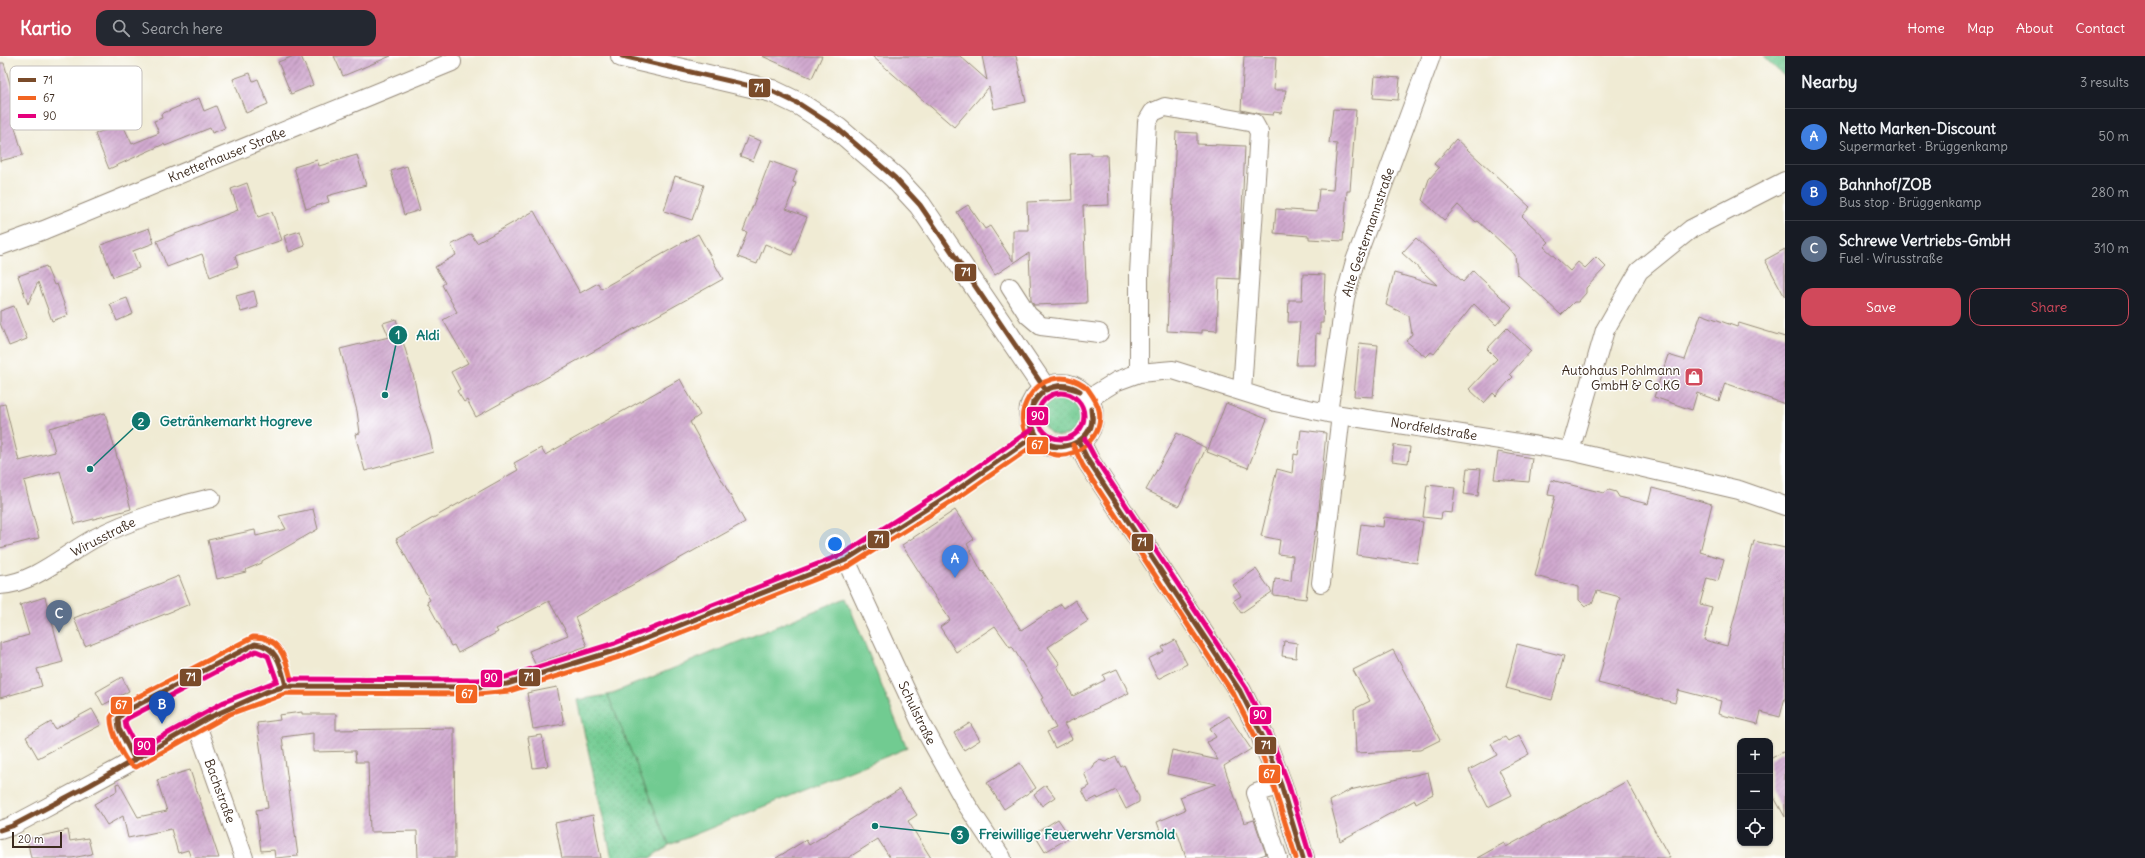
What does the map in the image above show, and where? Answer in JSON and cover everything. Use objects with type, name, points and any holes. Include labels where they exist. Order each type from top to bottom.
[{"type":"main road","points":[[622,56],[772,92],[801,104],[838,129],[895,178],[920,205],[964,267],[1007,335],[1045,389]]},
{"type":"main road","points":[[1064,384],[1082,392],[1088,399],[1092,410],[1092,423],[1090,430],[1079,442],[1070,447],[1061,448],[1043,442],[1036,435],[1031,426],[1030,410],[1037,396],[1045,389],[1064,384]]},
{"type":"main road","points":[[1079,442],[1088,462],[1240,691],[1262,735],[1281,785],[1303,858]]},
{"type":"street","name":"Alte Gestermannstraße","points":[[1321,583],[1334,414],[1345,298],[1355,261],[1431,56]]},
{"type":"street","name":"Knetterhauser Straße","points":[[0,246],[44,230],[452,62]]},
{"type":"street","points":[[1139,373],[1139,274],[1147,122],[1152,112],[1165,107],[1254,123],[1259,132],[1242,391]]},
{"type":"street","points":[[1570,451],[1606,330],[1640,271],[1691,229],[1785,181]]},
{"type":"street","points":[[1010,287],[1028,315],[1041,326],[1099,333]]},
{"type":"street","points":[[1007,335],[1028,315]]},
{"type":"street","name":"Nordfeldstraße","points":[[1088,399],[1117,381],[1139,373],[1174,370],[1275,402],[1334,414],[1570,451],[1739,490],[1785,506]]},
{"type":"street","points":[[0,830],[12,826],[197,725],[262,692],[286,686],[478,687],[507,684],[617,650],[846,560],[958,489],[1036,435]]},
{"type":"street","name":"Wirusstraße","points":[[0,585],[23,580],[96,538],[147,515],[211,498]]},
{"type":"street","name":"Schulstraße","points":[[846,560],[920,721],[967,805],[1002,858]]},
{"type":"street","points":[[135,760],[119,729],[118,719],[124,712],[255,644],[264,644],[272,647],[277,657],[286,686]]},
{"type":"street","name":"Bachstraße","points":[[197,725],[244,858]]},
{"type":"street","points":[[1278,858],[1256,792],[1281,785]]},
{"type":"green space","points":[[1763,56],[1785,56],[1785,77]]},
{"type":"green space","points":[[1061,398],[1074,404],[1080,417],[1074,430],[1061,436],[1048,430],[1042,417],[1048,404]]},
{"type":"green space","points":[[846,598],[907,748],[669,845],[608,695]]},
{"type":"green space","points":[[608,695],[669,845],[651,858],[612,858],[577,700]]},
{"type":"building","points":[[294,56],[301,56],[313,85],[291,94],[278,62]]},
{"type":"building","points":[[334,56],[391,56],[343,76]]},
{"type":"building","points":[[762,56],[822,56],[812,78]]},
{"type":"building","points":[[872,56],[960,56],[987,80],[982,56],[1016,56],[1026,102],[994,109],[989,87],[954,127]]},
{"type":"building","points":[[1244,56],[1276,57],[1274,90],[1286,90],[1281,113],[1274,112],[1273,115],[1241,110]]},
{"type":"building","points":[[0,63],[4,63],[10,84],[10,130],[16,130],[23,155],[0,161]]},
{"type":"building","points":[[250,73],[253,81],[258,79],[268,104],[246,113],[233,79]]},
{"type":"building","points":[[1375,76],[1400,78],[1398,100],[1373,98]]},
{"type":"building","points":[[199,98],[204,111],[216,106],[225,128],[212,133],[210,128],[165,146],[164,144],[109,169],[95,134],[105,130],[125,130],[132,144],[159,133],[154,121],[162,118],[161,114]]},
{"type":"building","points":[[1333,109],[1356,110],[1350,191],[1347,191],[1343,241],[1309,239],[1309,236],[1274,233],[1276,209],[1317,212],[1319,189],[1333,190],[1337,144],[1329,143]]},
{"type":"building","points":[[1176,132],[1197,133],[1197,144],[1245,146],[1239,279],[1219,278],[1217,331],[1202,330],[1202,333],[1167,331]]},
{"type":"building","points":[[748,136],[761,141],[753,161],[740,156]]},
{"type":"building","points":[[1456,139],[1530,207],[1522,216],[1549,242],[1544,247],[1570,271],[1578,262],[1585,268],[1596,257],[1606,267],[1586,288],[1586,293],[1578,302],[1574,302],[1561,315],[1517,274],[1515,255],[1478,221],[1476,222],[1458,205],[1444,220],[1422,200],[1429,179],[1439,168],[1434,164]]},
{"type":"building","points":[[1091,153],[1091,155],[1107,155],[1109,205],[1083,206],[1087,303],[1034,305],[1031,300],[1029,253],[995,275],[957,212],[968,205],[985,229],[990,226],[1013,261],[1013,230],[1028,230],[1027,202],[1072,200],[1070,154]]},
{"type":"building","points":[[357,155],[366,185],[327,196],[329,202],[306,209],[294,167],[317,160],[319,166]]},
{"type":"building","points":[[770,161],[797,171],[793,182],[796,183],[786,209],[807,217],[792,255],[765,244],[757,264],[738,257],[747,232],[743,231]]},
{"type":"building","points":[[407,166],[420,210],[404,215],[391,171]]},
{"type":"building","points":[[675,176],[704,185],[692,220],[664,211]]},
{"type":"building","points":[[247,183],[258,217],[272,212],[282,240],[235,256],[238,266],[210,277],[202,254],[167,267],[157,241],[238,210],[231,189]]},
{"type":"building","points":[[534,211],[580,293],[598,283],[601,289],[698,234],[723,279],[476,417],[467,400],[464,402],[457,391],[460,389],[451,372],[468,363],[443,320],[457,312],[442,285],[445,283],[435,267],[456,255],[451,245],[471,234],[477,243]]},
{"type":"building","points":[[149,228],[154,243],[133,251],[139,268],[113,277],[101,245]]},
{"type":"building","points":[[300,231],[305,246],[289,252],[284,236]]},
{"type":"building","points":[[1416,238],[1463,282],[1473,271],[1512,307],[1496,325],[1474,304],[1434,354],[1431,352],[1426,357],[1406,341],[1412,334],[1409,316],[1386,305],[1394,273],[1437,285],[1402,253]]},
{"type":"building","points":[[1785,249],[1785,297],[1765,260]]},
{"type":"building","points":[[46,266],[54,285],[57,284],[68,315],[52,321],[38,282],[28,304],[18,276]]},
{"type":"building","points":[[1303,274],[1325,275],[1323,323],[1320,323],[1320,334],[1316,333],[1315,365],[1296,365],[1300,322],[1288,322],[1289,300],[1302,300]]},
{"type":"building","points":[[254,291],[258,307],[241,312],[236,296]]},
{"type":"building","points":[[127,298],[133,314],[117,321],[110,304]]},
{"type":"building","points":[[14,306],[27,339],[9,346],[0,323],[0,311]]},
{"type":"building","points":[[1701,314],[1737,327],[1739,323],[1785,337],[1785,404],[1725,383],[1719,401],[1697,393],[1692,410],[1654,397],[1668,355],[1685,360]]},
{"type":"building","points":[[396,319],[414,378],[419,404],[430,436],[433,452],[365,471],[355,434],[360,433],[357,411],[340,349],[389,337],[383,323]]},
{"type":"building","points":[[1507,328],[1531,351],[1510,374],[1513,377],[1496,396],[1493,393],[1484,403],[1469,389],[1497,359],[1487,349]]},
{"type":"building","points":[[1359,343],[1378,345],[1373,397],[1354,396]]},
{"type":"building","points":[[680,379],[700,415],[690,422],[745,522],[575,617],[587,646],[535,664],[529,651],[568,635],[549,601],[496,629],[498,632],[458,653],[454,645],[451,646],[427,602],[430,600],[396,539],[518,470],[514,463],[541,448],[545,455]]},
{"type":"building","points":[[1226,403],[1267,419],[1248,468],[1207,452]]},
{"type":"building","points":[[5,404],[19,461],[55,452],[49,428],[105,413],[131,509],[75,524],[60,471],[24,481],[39,538],[0,548],[0,405]]},
{"type":"building","points":[[1301,430],[1326,433],[1317,531],[1315,531],[1306,599],[1273,595],[1275,579],[1291,581],[1293,556],[1278,554],[1280,540],[1261,536],[1277,469],[1292,473],[1294,454],[1298,455]]},
{"type":"building","points":[[1177,433],[1206,448],[1179,506],[1146,490]]},
{"type":"building","points":[[1394,445],[1410,447],[1408,463],[1392,461]]},
{"type":"building","points":[[1498,452],[1532,458],[1529,482],[1494,479]]},
{"type":"building","points":[[1467,468],[1481,469],[1478,496],[1464,494]]},
{"type":"building","points":[[1551,480],[1604,493],[1609,490],[1616,492],[1619,497],[1648,504],[1652,488],[1712,504],[1700,552],[1724,559],[1718,581],[1707,578],[1700,604],[1712,607],[1704,640],[1727,646],[1754,541],[1785,548],[1785,697],[1780,717],[1761,712],[1758,724],[1718,714],[1721,701],[1678,690],[1675,703],[1598,683],[1620,597],[1597,591],[1592,603],[1585,606],[1579,600],[1579,587],[1535,576],[1555,496],[1548,495]]},
{"type":"building","points":[[1427,485],[1455,488],[1452,513],[1442,512],[1441,519],[1423,517]]},
{"type":"building","points":[[313,509],[318,529],[262,561],[262,563],[245,570],[246,572],[217,579],[208,540],[255,530],[256,536],[286,529],[279,516]]},
{"type":"building","points":[[955,510],[974,539],[967,544],[982,572],[983,571],[1021,630],[1061,604],[1064,608],[1075,600],[1088,621],[1048,647],[1060,664],[1057,666],[1073,696],[1105,680],[1103,675],[1117,669],[1129,693],[1064,724],[1072,739],[1055,748],[1047,732],[1056,728],[1041,699],[1043,698],[1012,646],[1010,647],[995,626],[956,652],[940,627],[950,620],[902,545]]},
{"type":"building","points":[[1384,517],[1423,522],[1417,563],[1357,555],[1361,524],[1383,527]]},
{"type":"building","points":[[1256,569],[1272,592],[1241,613],[1233,601],[1241,596],[1233,585]]},
{"type":"building","points":[[179,576],[190,604],[85,646],[74,618]]},
{"type":"building","points":[[45,597],[63,662],[37,669],[42,686],[0,698],[0,643],[29,635],[20,605]]},
{"type":"building","points":[[1175,640],[1187,664],[1158,679],[1148,659],[1164,651],[1162,647]]},
{"type":"building","points":[[1284,641],[1297,643],[1296,658],[1282,656]]},
{"type":"building","points":[[1517,644],[1564,656],[1552,700],[1506,688]]},
{"type":"building","points":[[1393,650],[1440,740],[1420,750],[1356,753],[1354,709],[1370,701],[1353,670]]},
{"type":"building","points":[[122,677],[129,691],[103,705],[96,692]]},
{"type":"building","points":[[557,687],[564,724],[533,729],[527,693]]},
{"type":"building","points":[[92,709],[101,725],[38,758],[26,737],[51,722],[55,729]]},
{"type":"building","points":[[302,712],[302,714],[336,714],[336,730],[454,728],[455,858],[418,858],[417,831],[370,832],[368,762],[356,762],[355,751],[313,752],[313,733],[282,737],[298,856],[275,858],[274,850],[261,851],[256,810],[268,808],[257,723],[280,720],[279,715]]},
{"type":"building","points":[[1229,716],[1251,749],[1224,766],[1244,823],[1254,820],[1266,854],[1255,858],[1186,858],[1177,831],[1162,836],[1157,822],[1185,810],[1180,797],[1216,784],[1167,774],[1172,750],[1218,760],[1207,742],[1216,737],[1210,728]]},
{"type":"building","points":[[970,723],[980,740],[964,750],[954,733]]},
{"type":"building","points":[[542,735],[548,766],[533,768],[528,737]]},
{"type":"building","points":[[1519,735],[1529,754],[1499,770],[1512,795],[1488,807],[1469,770],[1497,755],[1491,744],[1505,737],[1508,741]]},
{"type":"building","points":[[1785,751],[1785,817],[1773,795],[1773,757]]},
{"type":"building","points":[[1116,757],[1121,767],[1124,765],[1139,797],[1139,802],[1126,809],[1116,790],[1088,802],[1082,790],[1090,786],[1084,773],[1092,769],[1095,763],[1100,760],[1105,762]]},
{"type":"building","points":[[1020,763],[1036,788],[1004,809],[987,783]]},
{"type":"building","points":[[190,770],[219,858],[191,858],[188,850],[178,853],[171,829],[128,838],[123,816],[107,825],[94,804],[117,791],[116,784],[119,783],[138,817],[167,811],[157,780]]},
{"type":"building","points":[[1428,772],[1433,794],[1416,803],[1415,800],[1340,841],[1330,801],[1350,790]]},
{"type":"building","points":[[1627,781],[1670,858],[1477,858],[1504,843],[1506,847]]},
{"type":"building","points":[[1046,785],[1055,797],[1042,806],[1034,794]]},
{"type":"building","points":[[900,789],[917,815],[908,821],[931,858],[890,858],[878,839],[848,858],[776,858],[806,840],[809,845]]},
{"type":"building","points":[[593,815],[601,858],[562,858],[555,823]]},
{"type":"building","points":[[1058,819],[1070,837],[1045,852],[1034,834]]},
{"type":"building","points":[[68,830],[70,841],[88,838],[92,854],[72,858],[31,858],[27,839]]},
{"type":"transit line","name":"71","points":[[622,56],[772,91],[801,105],[838,129],[895,178],[920,205],[1045,389]]},
{"type":"transit line","name":"67","points":[[1084,386],[1068,379],[1052,379],[1039,386],[1029,397],[1023,411],[1023,425],[1029,439],[1043,450],[1058,455],[1069,454],[1090,442],[1097,430],[1100,417],[1097,404],[1087,388]]},
{"type":"transit line","name":"71","points":[[1046,390],[1054,387],[1067,386],[1080,391]]},
{"type":"transit line","name":"71","points":[[1046,390],[1055,387],[1067,387],[1080,391]]},
{"type":"transit line","name":"71","points":[[1030,419],[1033,402],[1042,393]]},
{"type":"transit line","name":"71","points":[[1030,419],[1033,405],[1042,393]]},
{"type":"transit line","name":"90","points":[[1066,393],[1078,399],[1083,407],[1084,416],[1083,425],[1078,433],[1070,438],[1056,439],[1044,433],[1039,425],[1038,411],[1044,399],[1052,394],[1066,393]]},
{"type":"transit line","name":"71","points":[[1030,419],[1037,436],[1044,442],[1051,445],[1067,446],[1082,439],[1087,433],[1092,423],[1091,409]]},
{"type":"transit line","name":"71","points":[[1030,419],[1033,433],[1041,442],[1052,446],[1065,446],[1077,442],[1086,435],[1092,424],[1091,409]]},
{"type":"transit line","name":"90","points":[[291,679],[478,680],[506,677],[615,643],[843,554],[954,483],[1032,429]]},
{"type":"transit line","name":"71","points":[[0,830],[12,826],[90,785],[208,718],[266,692],[286,686],[478,687],[507,684],[617,650],[846,560],[958,489],[1036,435]]},
{"type":"transit line","name":"90","points":[[1085,439],[1095,458],[1246,688],[1269,733],[1288,783],[1310,856]]},
{"type":"transit line","name":"67","points":[[291,679],[284,656],[275,644],[269,640],[253,637],[120,706],[111,717],[115,737],[127,760],[131,765],[136,767],[230,714],[287,693],[478,694],[509,691],[619,657],[849,566],[962,495],[1040,441]]},
{"type":"transit line","name":"71","points":[[1079,442],[1089,462],[1240,691],[1262,735],[1281,785],[1303,858]]},
{"type":"transit line","name":"67","points":[[1073,445],[1083,466],[1234,695],[1256,738],[1274,787],[1296,858]]},
{"type":"transit line","name":"71","points":[[135,760],[119,729],[118,719],[124,712],[255,644],[263,646],[274,653],[280,665],[286,686]]},
{"type":"transit line","name":"90","points":[[256,651],[268,656],[277,681],[224,702],[138,750],[126,727],[125,721],[128,718],[256,651]]},
{"type":"place","name":"Autohaus Pohlmann GmbH & Co.KG","points":[[1694,377]]},
{"type":"place","name":"Aldi","points":[[385,395]]},
{"type":"place","name":"Getränkemarkt Hogreve","points":[[90,469]]},
{"type":"place","name":"Netto Marken-Discount","points":[[955,578]]},
{"type":"place","name":"Schrewe Vertriebs-GmbH","points":[[59,633]]},
{"type":"place","name":"Bahnhof/ZOB","points":[[162,724]]},
{"type":"place","name":"Freiwillige Feuerwehr Versmold","points":[[875,826]]}]
